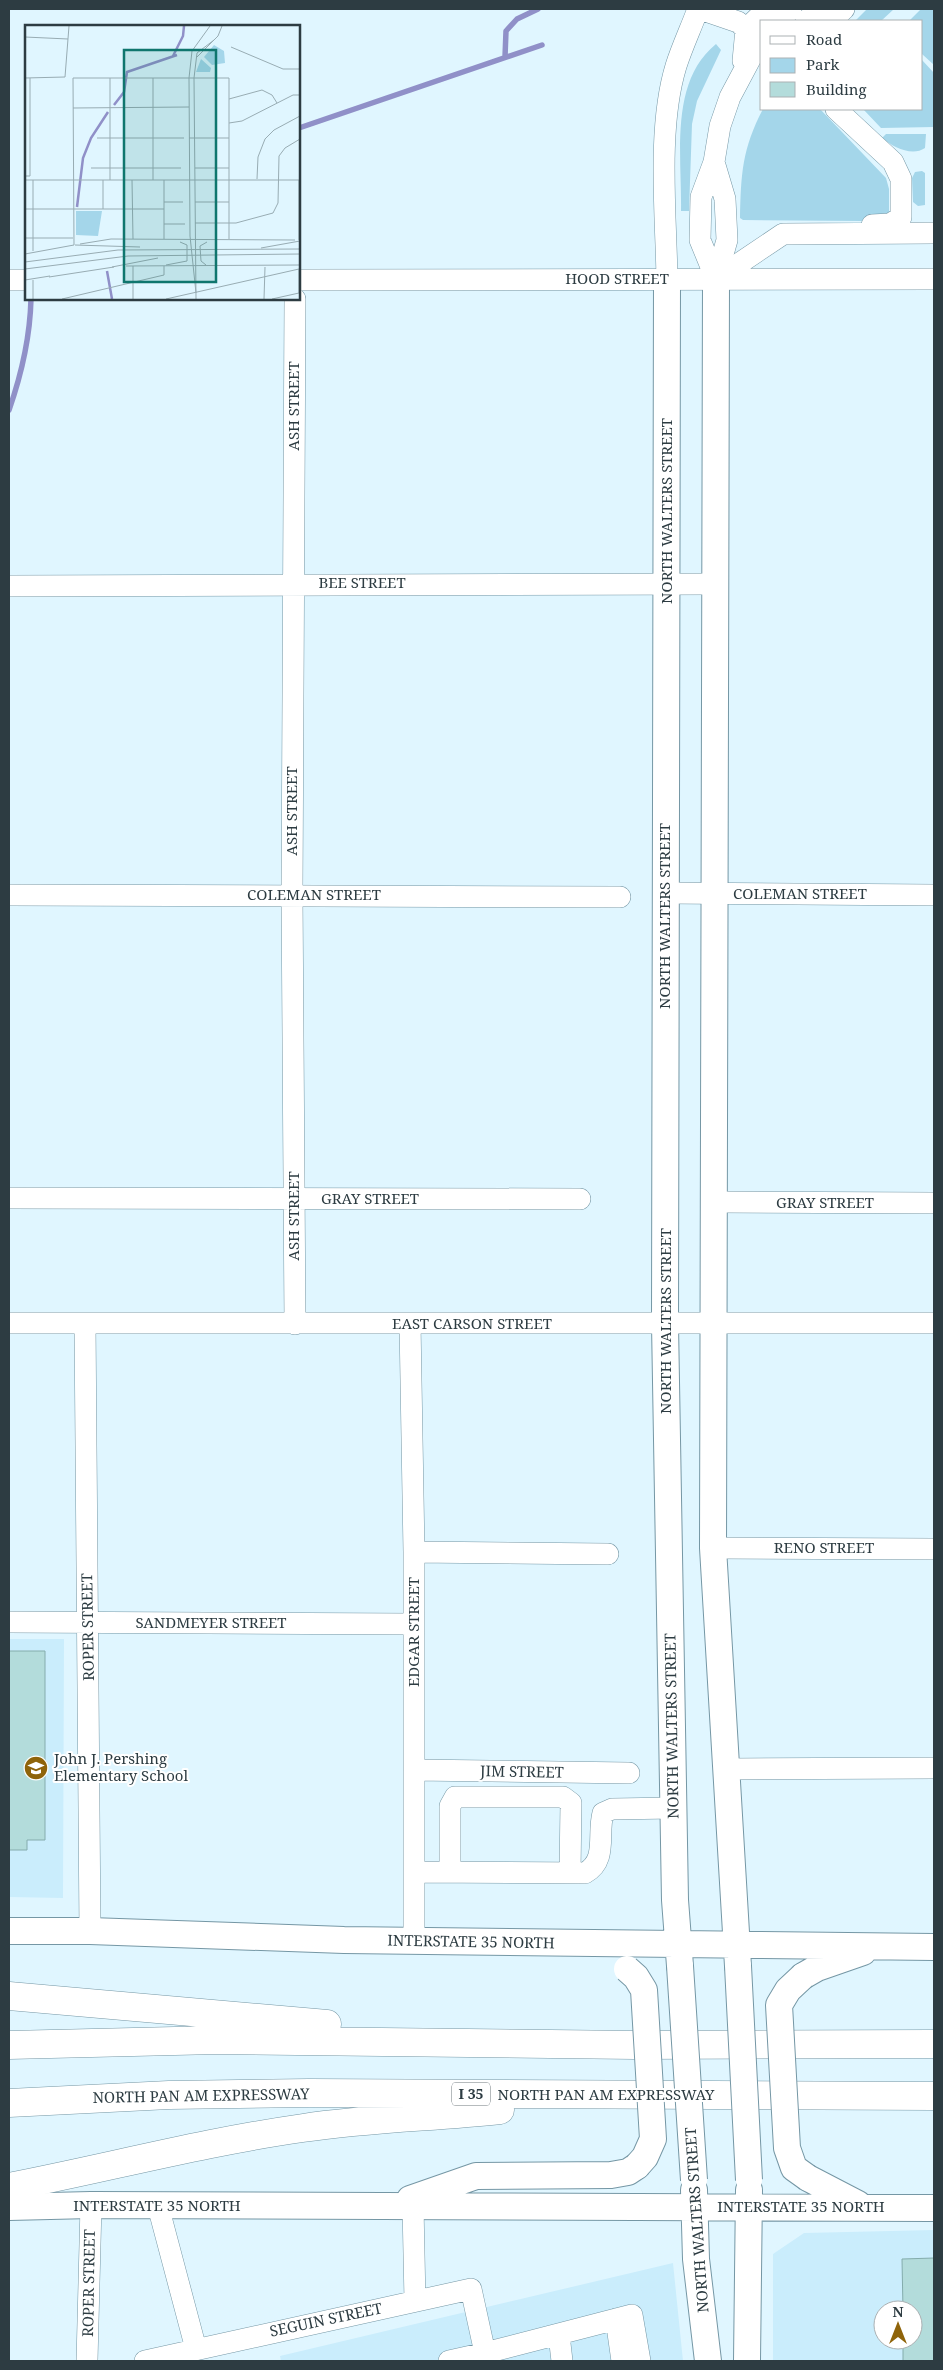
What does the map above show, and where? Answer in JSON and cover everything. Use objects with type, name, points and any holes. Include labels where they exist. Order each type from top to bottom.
[{"type":"highway","points":[[9,1996],[267,2020],[635,2045]]},
{"type":"highway","points":[[9,2045],[226,2040],[635,2045],[934,2044]]},
{"type":"highway","name":"NORTH PAN AM EXPRESSWAY","points":[[9,2103],[169,2095],[309,2093],[934,2096]]},
{"type":"highway","points":[[9,2188],[304,2127],[629,2096]]},
{"type":"main road","name":"NORTH WALTERS STREET","points":[[667,279],[665,1324],[673,1808],[675,1900],[694,2180],[696,2259],[708,2361]]},
{"type":"main road","points":[[716,279],[713,1548],[728,1768],[749,2180],[747,2361]]},
{"type":"main road","name":"INTERSTATE 35 NORTH","points":[[9,1932],[90,1932],[520,1942],[679,1955],[738,1955],[880,1947],[934,1947]]},
{"type":"main road","points":[[401,2206],[476,2176],[611,2175],[628,2172],[645,2157],[653,2139],[644,1990],[636,1977],[617,1963],[520,1942]]},
{"type":"main road","points":[[865,2207],[808,2178],[794,2168],[787,2148],[779,2005],[788,1990],[803,1976],[824,1966],[880,1947]]},
{"type":"main road","name":"INTERSTATE 35 NORTH","points":[[9,2207],[91,2205],[934,2208]]},
{"type":"street","points":[[667,279],[665,155],[668,108],[676,67],[699,9],[751,30]]},
{"type":"street","points":[[767,9],[751,30],[741,76],[730,96],[720,126],[714,162],[701,197],[700,240],[716,279],[783,234],[934,233]]},
{"type":"street","points":[[779,20],[791,9]]},
{"type":"street","points":[[807,20],[819,9]]},
{"type":"street","points":[[832,20],[844,9]]},
{"type":"street","points":[[741,76],[760,63]]},
{"type":"street","points":[[741,76],[760,71]]},
{"type":"street","points":[[837,110],[893,162],[902,179],[901,217],[890,224],[870,225],[854,233]]},
{"type":"street","name":"HOOD STREET","points":[[300,280],[934,279]]},
{"type":"street","name":"ASH STREET","points":[[294,300],[292,894],[295,1324]]},
{"type":"street","name":"BEE STREET","points":[[9,586],[294,583],[715,584]]},
{"type":"street","name":"COLEMAN STREET","points":[[665,893],[934,895]]},
{"type":"street","name":"COLEMAN STREET","points":[[9,895],[292,894],[620,897]]},
{"type":"street","name":"GRAY STREET","points":[[9,1198],[580,1199]]},
{"type":"street","name":"GRAY STREET","points":[[715,1202],[934,1203]]},
{"type":"street","name":"EAST CARSON STREET","points":[[9,1323],[934,1323]]},
{"type":"street","name":"ROPER STREET","points":[[85,1324],[90,1932]]},
{"type":"street","name":"EDGAR STREET","points":[[410,1324],[414,1552],[414,1941]]},
{"type":"street","name":"RENO STREET","points":[[713,1548],[934,1549]]},
{"type":"street","points":[[414,1552],[608,1554]]},
{"type":"street","name":"SANDMEYER STREET","points":[[9,1622],[413,1624]]},
{"type":"street","points":[[728,1768],[934,1768]]},
{"type":"street","name":"JIM STREET","points":[[414,1770],[629,1773]]},
{"type":"street","points":[[450,1872],[450,1806],[455,1797],[563,1797],[571,1803],[570,1873]]},
{"type":"street","points":[[415,1872],[585,1873],[595,1867],[600,1857],[600,1824],[603,1813],[612,1809],[673,1808]]},
{"type":"street","name":"ROPER STREET","points":[[87,2361],[91,2205]]},
{"type":"street","points":[[158,2206],[196,2348]]},
{"type":"street","points":[[401,2206],[415,2300]]},
{"type":"street","name":"SEGUIN STREET","points":[[146,2361],[196,2348],[471,2289],[485,2354]]},
{"type":"street","points":[[449,2361],[485,2354],[511,2354],[559,2335],[632,2314],[640,2361]]},
{"type":"street","points":[[616,2319],[622,2361]]},
{"type":"street","points":[[559,2335],[562,2361]]},
{"type":"shaded area","name":"John J. Pershing Elementary School","points":[[9,1639],[64,1639],[63,1898],[9,1897]]},
{"type":"shaded area","points":[[934,2230],[934,2361],[773,2361],[773,2254],[804,2233]]},
{"type":"shaded area","points":[[673,2263],[683,2361],[281,2361],[280,2356]]},
{"type":"green space","points":[[867,9],[894,9],[882,20],[856,20]]},
{"type":"green space","points":[[921,9],[934,9],[934,65],[923,55],[923,20],[910,20]]},
{"type":"green space","points":[[716,44],[721,50],[697,101],[692,124],[689,211],[681,211],[680,144],[681,121],[685,99],[691,78],[701,60]]},
{"type":"green space","points":[[923,61],[934,73],[934,127],[881,128],[864,110],[923,110]]},
{"type":"green space","points":[[762,110],[821,110],[886,178],[889,189],[889,216],[863,221],[743,220],[740,218],[744,162],[756,123]]},
{"type":"green space","points":[[886,134],[926,134],[925,148],[914,152],[903,150],[882,138]]},
{"type":"green space","points":[[922,171],[925,173],[925,205],[918,206],[913,202],[912,178],[915,172]]},
{"type":"building","points":[[9,1651],[45,1651],[45,1840],[27,1840],[27,1850],[9,1850]]},
{"type":"building","points":[[934,2258],[934,2361],[903,2361],[903,2350],[923,2350],[923,2300],[903,2300],[902,2259]]},
{"type":"waterway","points":[[505,57],[506,31],[517,19],[538,9]]},
{"type":"waterway","points":[[300,128],[542,45]]},
{"type":"waterway","points":[[9,410],[18,383],[24,355],[29,328],[31,300]]},
{"type":"place","name":"John J. Pershing Elementary School","points":[[36,1768]]}]
